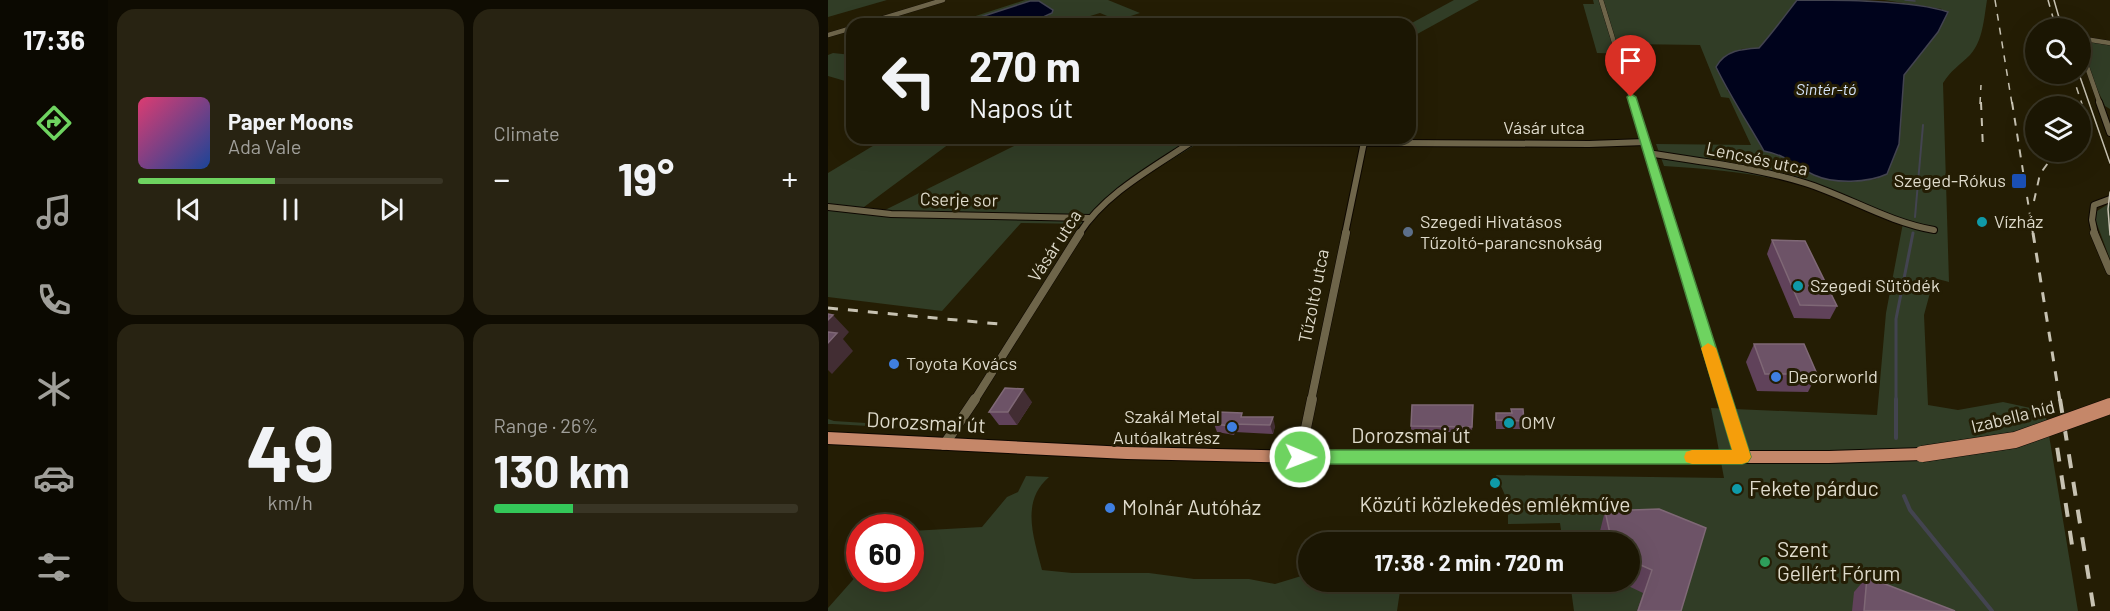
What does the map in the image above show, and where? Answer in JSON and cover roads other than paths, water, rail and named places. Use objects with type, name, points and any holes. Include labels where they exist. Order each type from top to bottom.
[{"type":"main road","name":"Izabella híd","points":[[1922,454],[2015,440],[2110,406]]},
{"type":"main road","name":"Dorozsmai út","points":[[828,438],[1127,453],[1300,457],[1742,457],[1922,454]]},
{"type":"street","points":[[884,18],[943,0]]},
{"type":"street","points":[[1601,0],[1742,457]]},
{"type":"street","points":[[828,35],[846,30]]},
{"type":"street","points":[[2091,42],[2096,40],[2110,43]]},
{"type":"street","points":[[2091,77],[2110,133]]},
{"type":"street","name":"Vásár utca","points":[[1416,142],[1589,144],[1645,142]]},
{"type":"street","name":"Vásár utca","points":[[944,445],[980,392],[1089,218],[1110,198],[1188,144]]},
{"type":"street","name":"Tűzoltó utca","points":[[1300,457],[1333,283],[1364,144]]},
{"type":"street","name":"Lencsés utca","points":[[1648,153],[1784,177],[1818,187],[1925,229],[1934,230]]},
{"type":"street","points":[[2110,198],[2094,205],[2090,216],[2100,252],[2110,271]]},
{"type":"street","name":"Cserje sor","points":[[828,207],[891,214],[1089,218]]},
{"type":"water","name":"Sintér-tó","points":[[1797,0],[1895,3],[1948,12],[1938,32],[1904,75],[1899,144],[1887,174],[1861,181],[1831,180],[1814,175],[1785,158],[1764,151],[1721,78],[1716,67],[1720,61],[1735,51],[1759,48]]},
{"type":"water","points":[[1030,1],[1039,1],[1053,10],[1052,13],[1041,18],[978,18]]},
{"type":"waterway","points":[[1905,0],[1915,1]]},
{"type":"waterway","points":[[1915,217],[1923,125]]},
{"type":"waterway","points":[[1896,438],[1896,319],[1913,233]]},
{"type":"waterway","points":[[1904,496],[1910,510],[1992,611]]},
{"type":"tram line","points":[[2054,0],[2059,18]]},
{"type":"tram line","points":[[2082,84],[2110,163]]},
{"type":"tram line","points":[[2110,192],[2108,209],[2110,235]]},
{"type":"railway","points":[[1995,0],[2012,104]]},
{"type":"railway","points":[[2048,0],[2053,18]]},
{"type":"railway","points":[[2075,84],[2079,96]]},
{"type":"railway","points":[[1980,104],[1981,85]]},
{"type":"railway","points":[[1981,102],[1983,149]]},
{"type":"railway","points":[[2012,102],[2033,234]]},
{"type":"railway","points":[[2034,201],[2040,174],[2049,162]]},
{"type":"railway","points":[[2033,233],[2060,401]]},
{"type":"railway","points":[[828,308],[999,324]]},
{"type":"railway","points":[[2060,399],[2094,611]]},
{"type":"railway","points":[[2053,420],[2072,545]]},
{"type":"place","name":"Szeged-Rókus","points":[[2019,181]]},
{"type":"place","name":"Vízház","points":[[1982,222]]},
{"type":"place","name":"Szegedi Hivatásos Tűzoltó-parancsnokság","points":[[1408,232]]},
{"type":"place","name":"Szegedi Sütödék","points":[[1798,286]]},
{"type":"place","name":"Toyota Kovács","points":[[894,364]]},
{"type":"place","name":"Decorworld","points":[[1776,377]]},
{"type":"place","name":"OMV","points":[[1509,423]]},
{"type":"place","name":"Szakál Metal Autóalkatrész","points":[[1232,427]]},
{"type":"place","name":"Közúti közlekedés emlékműve","points":[[1495,483]]},
{"type":"place","name":"Fekete párduc","points":[[1737,489]]},
{"type":"place","name":"Molnár Autóház","points":[[1110,508]]},
{"type":"place","name":"Szent Gellért Fórum","points":[[1765,562]]}]
